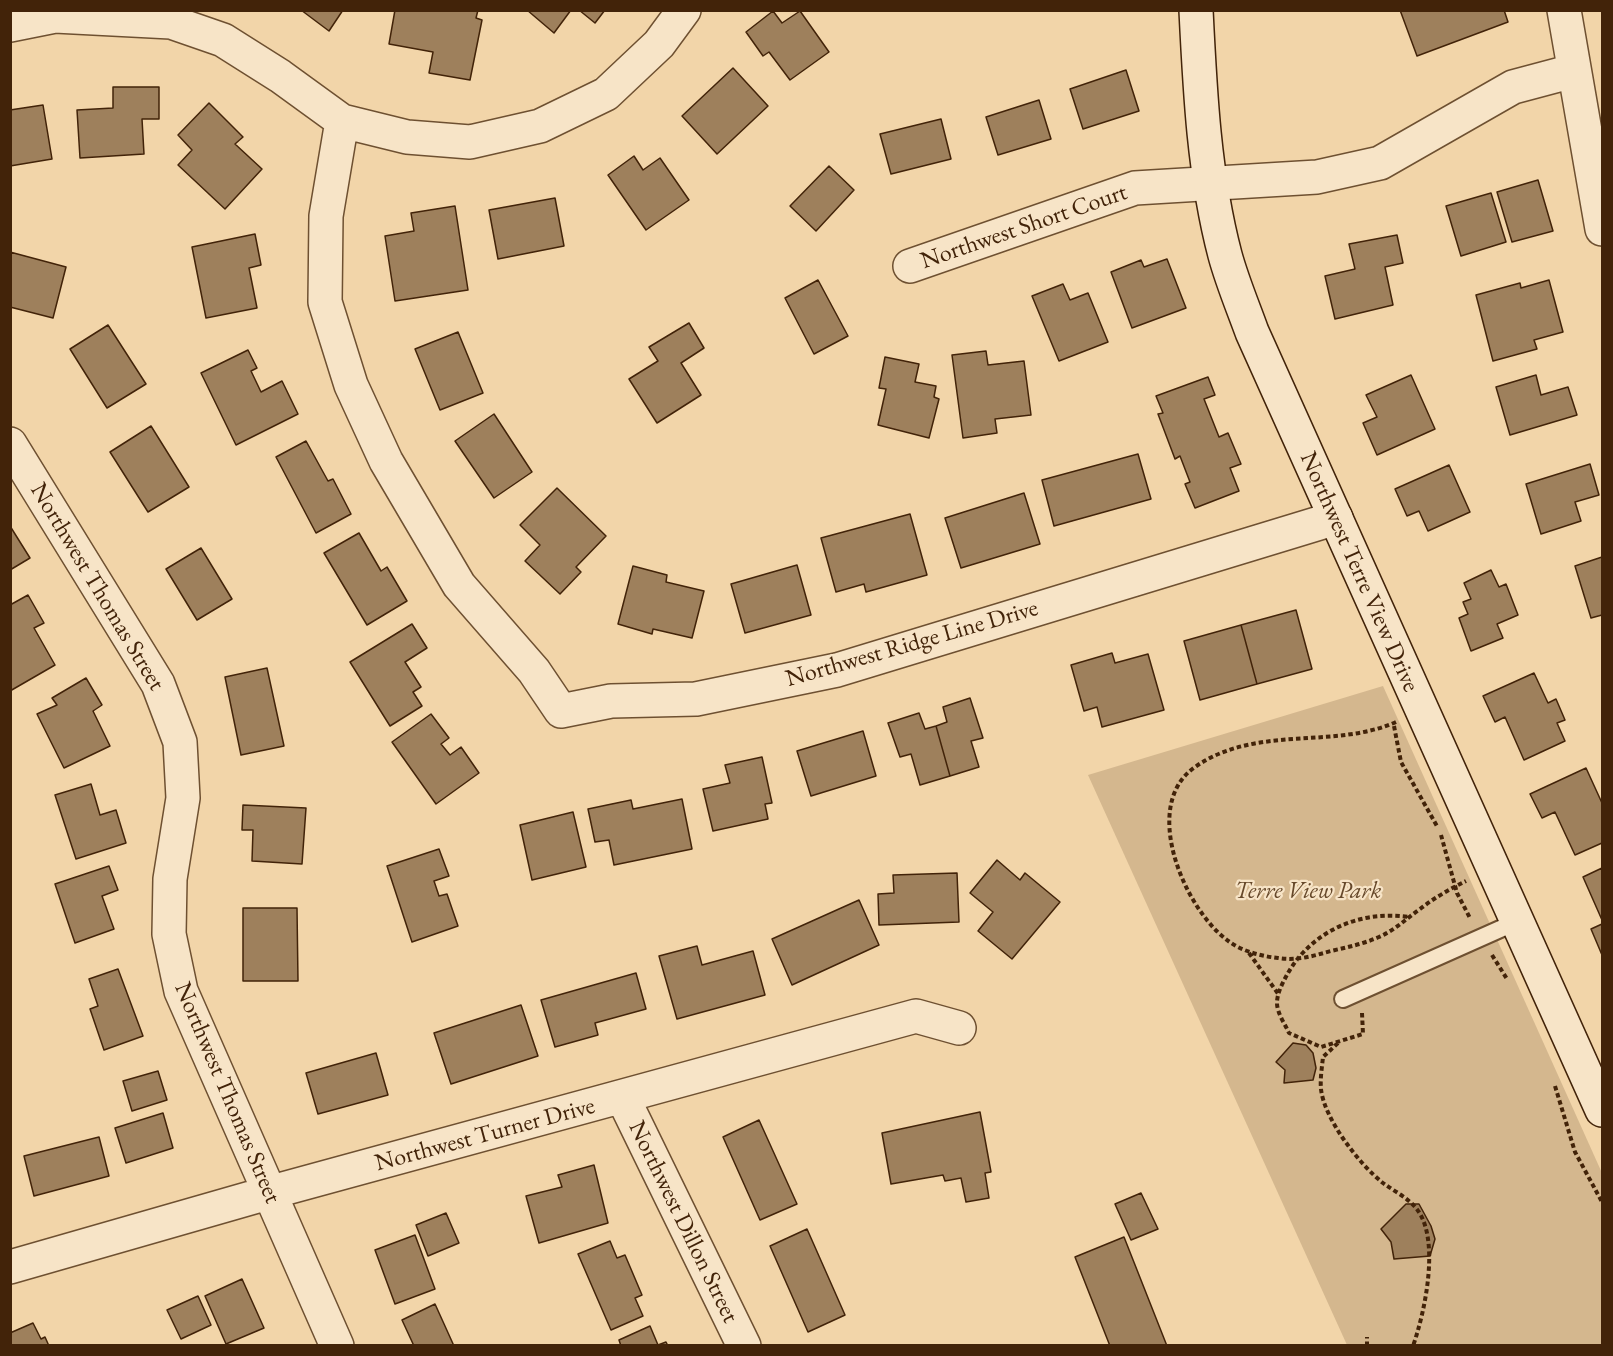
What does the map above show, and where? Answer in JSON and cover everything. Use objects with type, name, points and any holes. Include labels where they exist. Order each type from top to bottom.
[{"type":"street","points":[[10,25],[55,13],[171,22],[223,40],[280,75],[342,121],[407,137],[470,142],[540,126],[606,94],[659,44],[684,10]]},
{"type":"street","name":"Northwest Terre View Drive","points":[[1196,10],[1200,99],[1210,185],[1225,256],[1252,332],[1336,518],[1408,716],[1492,868],[1602,1110]]},
{"type":"street","points":[[1564,10],[1602,229]]},
{"type":"street","name":"Northwest Short Court","points":[[910,266],[1135,188],[1317,177],[1380,163],[1513,87],[1573,71]]},
{"type":"street","name":"Northwest Ridge Line Drive","points":[[342,121],[326,216],[325,302],[351,385],[386,461],[459,585],[534,671],[561,711],[611,701],[696,699],[837,670],[1336,518]]},
{"type":"street","name":"Northwest Thomas Street","points":[[10,444],[158,684],[180,742],[183,798],[170,879],[169,934],[181,992],[268,1193],[338,1346]]},
{"type":"street","name":"Northwest Turner Drive","points":[[10,1267],[268,1193],[623,1098],[916,1016],[959,1028]]},
{"type":"street","name":"Northwest Dillon Street","points":[[623,1098],[744,1346]]},
{"type":"lane","points":[[1342,999],[1516,922]]},
{"type":"path","points":[[1408,716],[1395,740],[1401,762],[1422,795],[1440,831],[1466,913],[1484,936],[1509,982]]},
{"type":"path","points":[[1408,716],[1361,732],[1274,739],[1236,748],[1197,766],[1182,777],[1171,801],[1170,840],[1179,875],[1212,925],[1227,940],[1248,952],[1278,958],[1307,958],[1359,945],[1403,923],[1418,910],[1456,886],[1492,868]]},
{"type":"path","points":[[1248,952],[1279,995]]},
{"type":"path","points":[[1338,1043],[1323,1057],[1321,1089],[1333,1121],[1346,1142],[1382,1182],[1417,1209],[1429,1237],[1421,1322],[1413,1346]]},
{"type":"path","points":[[1553,1077],[1575,1152],[1602,1202]]},
{"type":"path","points":[[1367,1337],[1367,1346]]},
{"type":"green space","name":"Terre View Park","points":[[1383,686],[1602,1173],[1602,1345],[1347,1345],[1088,775]]},
{"type":"building","points":[[301,10],[343,10],[329,31]]},
{"type":"building","points":[[395,10],[478,10],[476,18],[482,20],[470,80],[429,73],[433,52],[389,44]]},
{"type":"building","points":[[527,10],[571,10],[554,33]]},
{"type":"building","points":[[579,10],[605,10],[595,23]]},
{"type":"building","points":[[1400,10],[1504,10],[1508,22],[1417,56]]},
{"type":"building","points":[[773,11],[782,23],[800,11],[829,52],[790,80],[769,52],[763,56],[746,32]]},
{"type":"building","points":[[733,68],[768,106],[717,154],[682,116]]},
{"type":"building","points":[[1126,70],[1139,111],[1083,129],[1070,89]]},
{"type":"building","points":[[113,87],[159,87],[159,119],[142,119],[144,154],[80,158],[77,110],[113,108]]},
{"type":"building","points":[[1039,100],[1051,139],[998,155],[986,117]]},
{"type":"building","points":[[209,103],[243,137],[235,144],[262,169],[225,209],[178,165],[192,150],[178,135]]},
{"type":"building","points":[[43,105],[52,159],[10,166],[10,110]]},
{"type":"building","points":[[941,119],[951,159],[891,174],[880,134]]},
{"type":"building","points":[[634,156],[643,170],[660,158],[689,200],[646,230],[608,175]]},
{"type":"building","points":[[829,166],[854,190],[816,231],[790,206]]},
{"type":"building","points":[[1538,180],[1553,231],[1512,242],[1497,192]]},
{"type":"building","points":[[1491,193],[1506,242],[1461,256],[1446,206]]},
{"type":"building","points":[[555,198],[564,246],[498,259],[489,210]]},
{"type":"building","points":[[455,206],[468,290],[395,301],[385,236],[414,231],[411,213]]},
{"type":"building","points":[[255,234],[261,265],[249,268],[257,308],[206,318],[192,247]]},
{"type":"building","points":[[1397,235],[1403,263],[1385,267],[1393,305],[1335,319],[1325,276],[1355,269],[1349,244]]},
{"type":"building","points":[[10,252],[66,267],[53,318],[10,307]]},
{"type":"building","points":[[1167,259],[1186,308],[1132,328],[1111,272],[1141,260],[1144,267]]},
{"type":"building","points":[[818,280],[848,336],[814,354],[785,298]]},
{"type":"building","points":[[1549,280],[1563,332],[1534,340],[1537,349],[1493,361],[1476,295],[1520,283],[1521,288]]},
{"type":"building","points":[[1063,284],[1070,300],[1088,293],[1108,342],[1059,361],[1032,296]]},
{"type":"building","points":[[689,323],[704,348],[681,363],[701,395],[657,423],[629,379],[658,361],[649,347]]},
{"type":"building","points":[[108,325],[146,384],[107,408],[70,349]]},
{"type":"building","points":[[458,332],[483,393],[440,410],[415,349]]},
{"type":"building","points":[[248,350],[257,368],[251,371],[261,392],[282,381],[298,414],[236,445],[201,373]]},
{"type":"building","points":[[986,351],[988,365],[1024,361],[1031,415],[995,419],[997,433],[963,438],[952,355]]},
{"type":"building","points":[[885,357],[919,364],[915,382],[936,386],[934,397],[939,399],[929,438],[878,425],[886,389],[879,388]]},
{"type":"building","points":[[1411,375],[1435,429],[1377,455],[1363,423],[1377,417],[1366,395]]},
{"type":"building","points":[[1536,375],[1541,395],[1568,387],[1577,415],[1510,435],[1496,387]]},
{"type":"building","points":[[1208,377],[1215,395],[1204,399],[1219,437],[1228,433],[1241,464],[1230,468],[1239,491],[1195,508],[1185,484],[1190,482],[1180,456],[1175,459],[1158,414],[1163,413],[1156,396]]},
{"type":"building","points":[[494,414],[532,472],[494,498],[455,441]]},
{"type":"building","points":[[151,426],[189,487],[148,512],[110,452]]},
{"type":"building","points":[[306,441],[328,481],[333,479],[351,514],[316,533],[276,457]]},
{"type":"building","points":[[1138,454],[1151,499],[1054,526],[1042,480]]},
{"type":"building","points":[[1590,464],[1599,495],[1575,502],[1581,521],[1541,534],[1526,484]]},
{"type":"building","points":[[1449,465],[1470,512],[1428,531],[1419,511],[1407,516],[1395,489]]},
{"type":"building","points":[[557,488],[606,536],[576,567],[581,572],[560,594],[525,561],[540,545],[520,525]]},
{"type":"building","points":[[1024,493],[1040,544],[961,568],[945,518]]},
{"type":"building","points":[[910,514],[927,575],[866,592],[864,584],[836,592],[821,538]]},
{"type":"building","points":[[10,526],[30,558],[10,570]]},
{"type":"building","points":[[359,533],[381,571],[387,567],[407,601],[367,625],[324,553]]},
{"type":"building","points":[[201,548],[232,599],[197,620],[166,569]]},
{"type":"building","points":[[1602,557],[1602,615],[1591,618],[1575,566]]},
{"type":"building","points":[[797,565],[811,615],[745,633],[731,584]]},
{"type":"building","points":[[633,566],[667,575],[666,582],[704,591],[692,638],[653,629],[652,634],[618,624]]},
{"type":"building","points":[[1491,570],[1499,587],[1506,584],[1518,615],[1497,624],[1503,638],[1471,651],[1459,618],[1468,614],[1463,602],[1471,599],[1464,583]]},
{"type":"building","points":[[28,595],[44,623],[34,628],[55,665],[10,691],[10,605]]},
{"type":"building","points":[[1296,610],[1312,669],[1257,684],[1241,625]]},
{"type":"building","points":[[412,624],[427,648],[405,662],[421,687],[413,692],[422,706],[390,726],[350,662]]},
{"type":"building","points":[[1241,625],[1257,684],[1200,700],[1184,641]]},
{"type":"building","points":[[1112,653],[1115,663],[1148,654],[1164,710],[1102,727],[1097,707],[1084,711],[1071,665]]},
{"type":"building","points":[[267,668],[284,746],[241,755],[225,677]]},
{"type":"building","points":[[1534,673],[1548,703],[1556,699],[1565,720],[1557,723],[1565,741],[1524,760],[1505,717],[1495,722],[1483,696]]},
{"type":"building","points":[[86,678],[102,705],[93,711],[110,746],[64,768],[37,714],[57,705],[52,698]]},
{"type":"building","points":[[970,698],[983,738],[971,741],[979,767],[950,776],[936,726],[947,722],[943,707]]},
{"type":"building","points":[[919,713],[925,729],[936,726],[950,776],[920,785],[911,754],[900,757],[888,723]]},
{"type":"building","points":[[431,714],[449,738],[441,744],[450,755],[461,747],[479,773],[436,804],[392,742]]},
{"type":"building","points":[[863,731],[876,776],[811,796],[797,751]]},
{"type":"building","points":[[762,757],[772,803],[765,804],[768,819],[713,831],[703,789],[730,783],[725,765]]},
{"type":"building","points":[[1586,768],[1602,803],[1602,843],[1575,855],[1555,812],[1542,818],[1530,794]]},
{"type":"building","points":[[91,784],[100,815],[116,810],[126,843],[76,859],[55,795]]},
{"type":"building","points":[[682,799],[692,849],[614,865],[609,840],[595,842],[588,809],[631,800],[633,809]]},
{"type":"building","points":[[243,805],[306,808],[302,864],[252,861],[253,830],[242,830]]},
{"type":"building","points":[[573,812],[586,867],[532,880],[520,825]]},
{"type":"building","points":[[439,849],[449,876],[434,881],[439,896],[447,894],[458,926],[412,942],[387,866]]},
{"type":"building","points":[[997,860],[1020,880],[1025,873],[1060,902],[1012,959],[978,931],[993,912],[970,893]]},
{"type":"building","points":[[109,866],[118,890],[102,896],[114,929],[75,943],[55,884]]},
{"type":"building","points":[[1602,868],[1602,920],[1583,877]]},
{"type":"building","points":[[957,873],[959,922],[879,925],[878,894],[894,893],[893,875]]},
{"type":"building","points":[[859,900],[879,945],[792,985],[772,939]]},
{"type":"building","points":[[243,908],[297,908],[298,981],[243,981]]},
{"type":"building","points":[[1602,924],[1602,955],[1591,929]]},
{"type":"building","points":[[697,946],[702,965],[753,951],[765,995],[677,1019],[659,956]]},
{"type":"building","points":[[118,969],[143,1036],[104,1050],[90,1009],[98,1006],[89,979]]},
{"type":"building","points":[[636,973],[646,1009],[595,1023],[598,1035],[555,1047],[541,1000]]},
{"type":"building","points":[[521,1005],[538,1056],[451,1084],[434,1033]]},
{"type":"building","points":[[1293,1043],[1306,1045],[1313,1053],[1316,1068],[1313,1080],[1284,1083],[1285,1070],[1276,1062]]},
{"type":"building","points":[[376,1053],[388,1095],[318,1114],[306,1073]]},
{"type":"building","points":[[158,1071],[167,1100],[132,1111],[123,1081]]},
{"type":"building","points":[[980,1112],[991,1172],[985,1173],[989,1198],[966,1202],[961,1178],[945,1181],[943,1175],[891,1184],[882,1133]]},
{"type":"building","points":[[163,1113],[173,1148],[126,1163],[115,1128]]},
{"type":"building","points":[[759,1120],[797,1204],[760,1220],[723,1137]]},
{"type":"building","points":[[99,1137],[109,1176],[34,1196],[24,1156]]},
{"type":"building","points":[[594,1165],[608,1223],[539,1243],[526,1196],[562,1187],[558,1175]]},
{"type":"building","points":[[1141,1193],[1158,1229],[1131,1240],[1115,1204]]},
{"type":"building","points":[[1406,1204],[1419,1204],[1431,1226],[1435,1239],[1430,1256],[1394,1259],[1391,1242],[1381,1229]]},
{"type":"building","points":[[446,1213],[459,1243],[428,1256],[416,1225]]},
{"type":"building","points":[[807,1229],[845,1315],[808,1332],[770,1246]]},
{"type":"building","points":[[415,1235],[435,1289],[395,1304],[375,1250]]},
{"type":"building","points":[[1124,1237],[1167,1346],[1110,1346],[1075,1257]]},
{"type":"building","points":[[610,1241],[617,1258],[625,1255],[642,1295],[635,1298],[643,1316],[611,1330],[578,1254]]},
{"type":"building","points":[[242,1279],[264,1328],[226,1344],[205,1296]]},
{"type":"building","points":[[198,1296],[211,1325],[181,1339],[167,1310]]},
{"type":"building","points":[[435,1304],[454,1346],[414,1346],[402,1320]]},
{"type":"building","points":[[33,1323],[41,1339],[45,1337],[49,1346],[10,1346],[10,1333]]},
{"type":"building","points":[[650,1326],[658,1345],[666,1342],[668,1346],[621,1346],[619,1340]]}]
